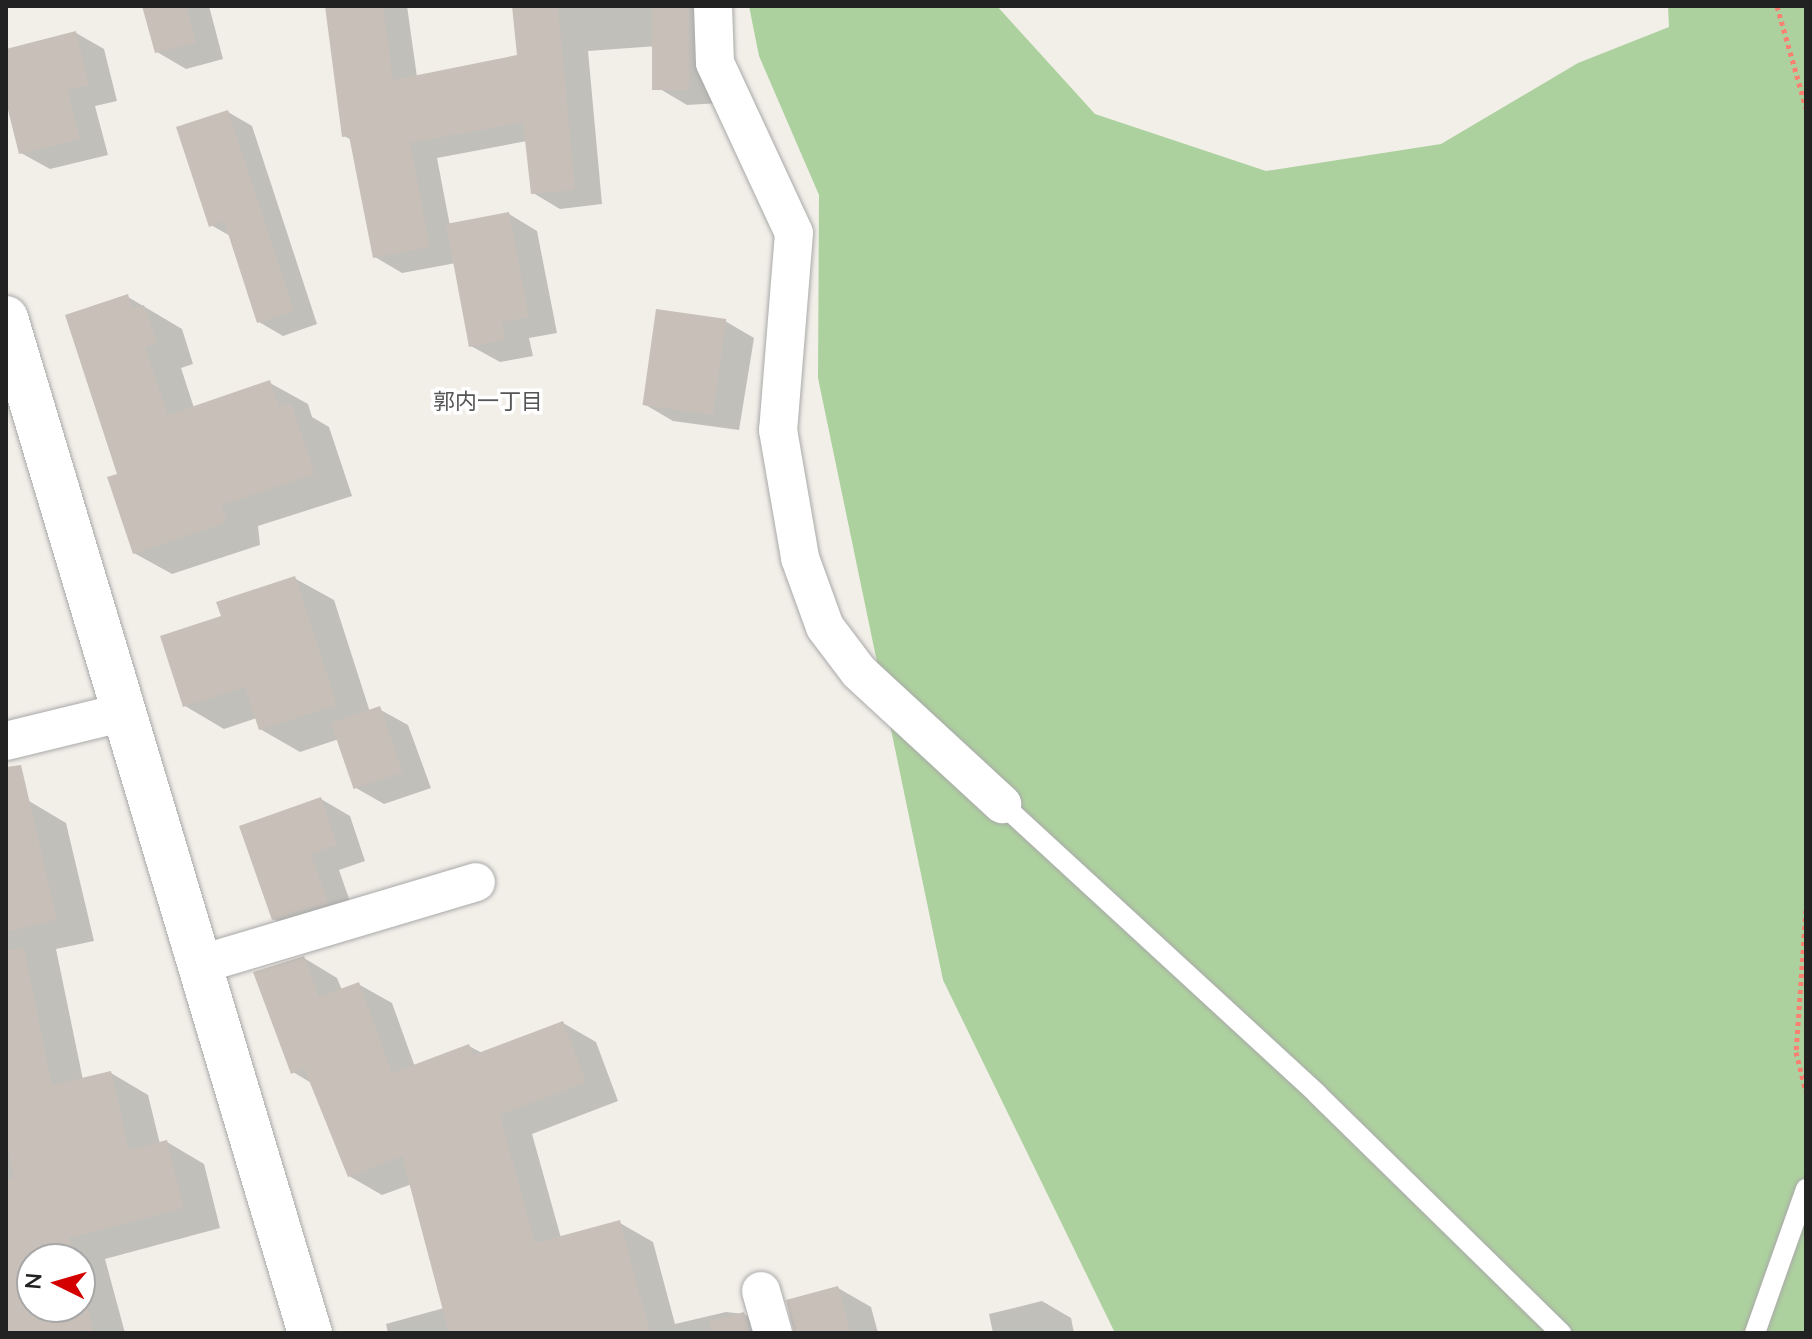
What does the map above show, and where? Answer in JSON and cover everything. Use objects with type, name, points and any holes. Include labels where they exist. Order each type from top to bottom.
[{"type":"street","points":[[713,6],[715,63],[794,233],[778,430],[800,558],[825,627],[859,672],[1002,804]]},
{"type":"street","points":[[6,318],[121,713],[310,1333]]},
{"type":"street","points":[[6,741],[121,713]]},
{"type":"street","points":[[198,965],[476,882]]},
{"type":"street","points":[[761,1291],[773,1333]]},
{"type":"lane","points":[[1002,804],[1339,1115],[1561,1333]]},
{"type":"lane","points":[[1755,1333],[1806,1189]]},
{"type":"path","points":[[1777,6],[1806,108]]},
{"type":"path","points":[[1806,910],[1796,1052],[1806,1092]]},
{"type":"green space","points":[[749,6],[997,6],[1095,114],[1266,171],[1441,144],[1578,63],[1669,27],[1668,6],[1806,6],[1806,1333],[1115,1333],[943,980],[818,378],[819,195],[759,56]]},
{"type":"building","points":[[142,6],[186,6],[196,43],[155,53]]},
{"type":"building","points":[[325,6],[383,6],[393,80],[517,55],[512,6],[558,6],[575,190],[531,194],[523,122],[410,143],[430,247],[373,258],[349,136],[342,137]]},
{"type":"building","points":[[652,6],[689,6],[689,90],[652,90]]},
{"type":"building","points":[[76,31],[89,85],[67,90],[80,139],[19,154],[6,102],[6,49]]},
{"type":"building","points":[[228,110],[294,311],[257,323],[224,221],[209,227],[176,127]]},
{"type":"building","points":[[509,212],[529,317],[502,322],[505,340],[469,347],[446,224]]},
{"type":"building","points":[[128,294],[132,309],[144,305],[157,343],[145,347],[168,415],[270,380],[279,407],[291,403],[315,474],[222,505],[226,518],[222,524],[133,554],[107,477],[117,474],[65,315]]},
{"type":"building","points":[[656,309],[726,319],[713,415],[643,405]]},
{"type":"building","points":[[295,576],[337,705],[259,730],[245,687],[183,707],[160,636],[221,616],[216,602]]},
{"type":"building","points":[[380,706],[403,772],[354,789],[331,723]]},
{"type":"building","points":[[21,765],[57,920],[6,932],[6,767]]},
{"type":"building","points":[[321,797],[337,845],[311,854],[328,903],[272,920],[239,826]]},
{"type":"building","points":[[24,948],[52,1085],[111,1071],[129,1150],[167,1140],[184,1208],[69,1238],[70,1243],[16,1243],[16,1323],[91,1323],[94,1333],[6,1333],[6,1180],[14,1178],[6,1143],[6,950]]},
{"type":"building","points":[[304,956],[319,997],[359,982],[392,1073],[469,1044],[473,1055],[563,1021],[586,1082],[500,1115],[535,1243],[620,1220],[650,1333],[449,1333],[402,1156],[348,1177],[304,1068],[291,1074],[253,972]]},
{"type":"building","points":[[838,1286],[851,1333],[794,1333],[786,1300]]},
{"type":"building","points":[[744,1312],[750,1333],[711,1333],[710,1321]]},
{"type":"district","name":"郭内一丁目","points":[[488,403]]}]
